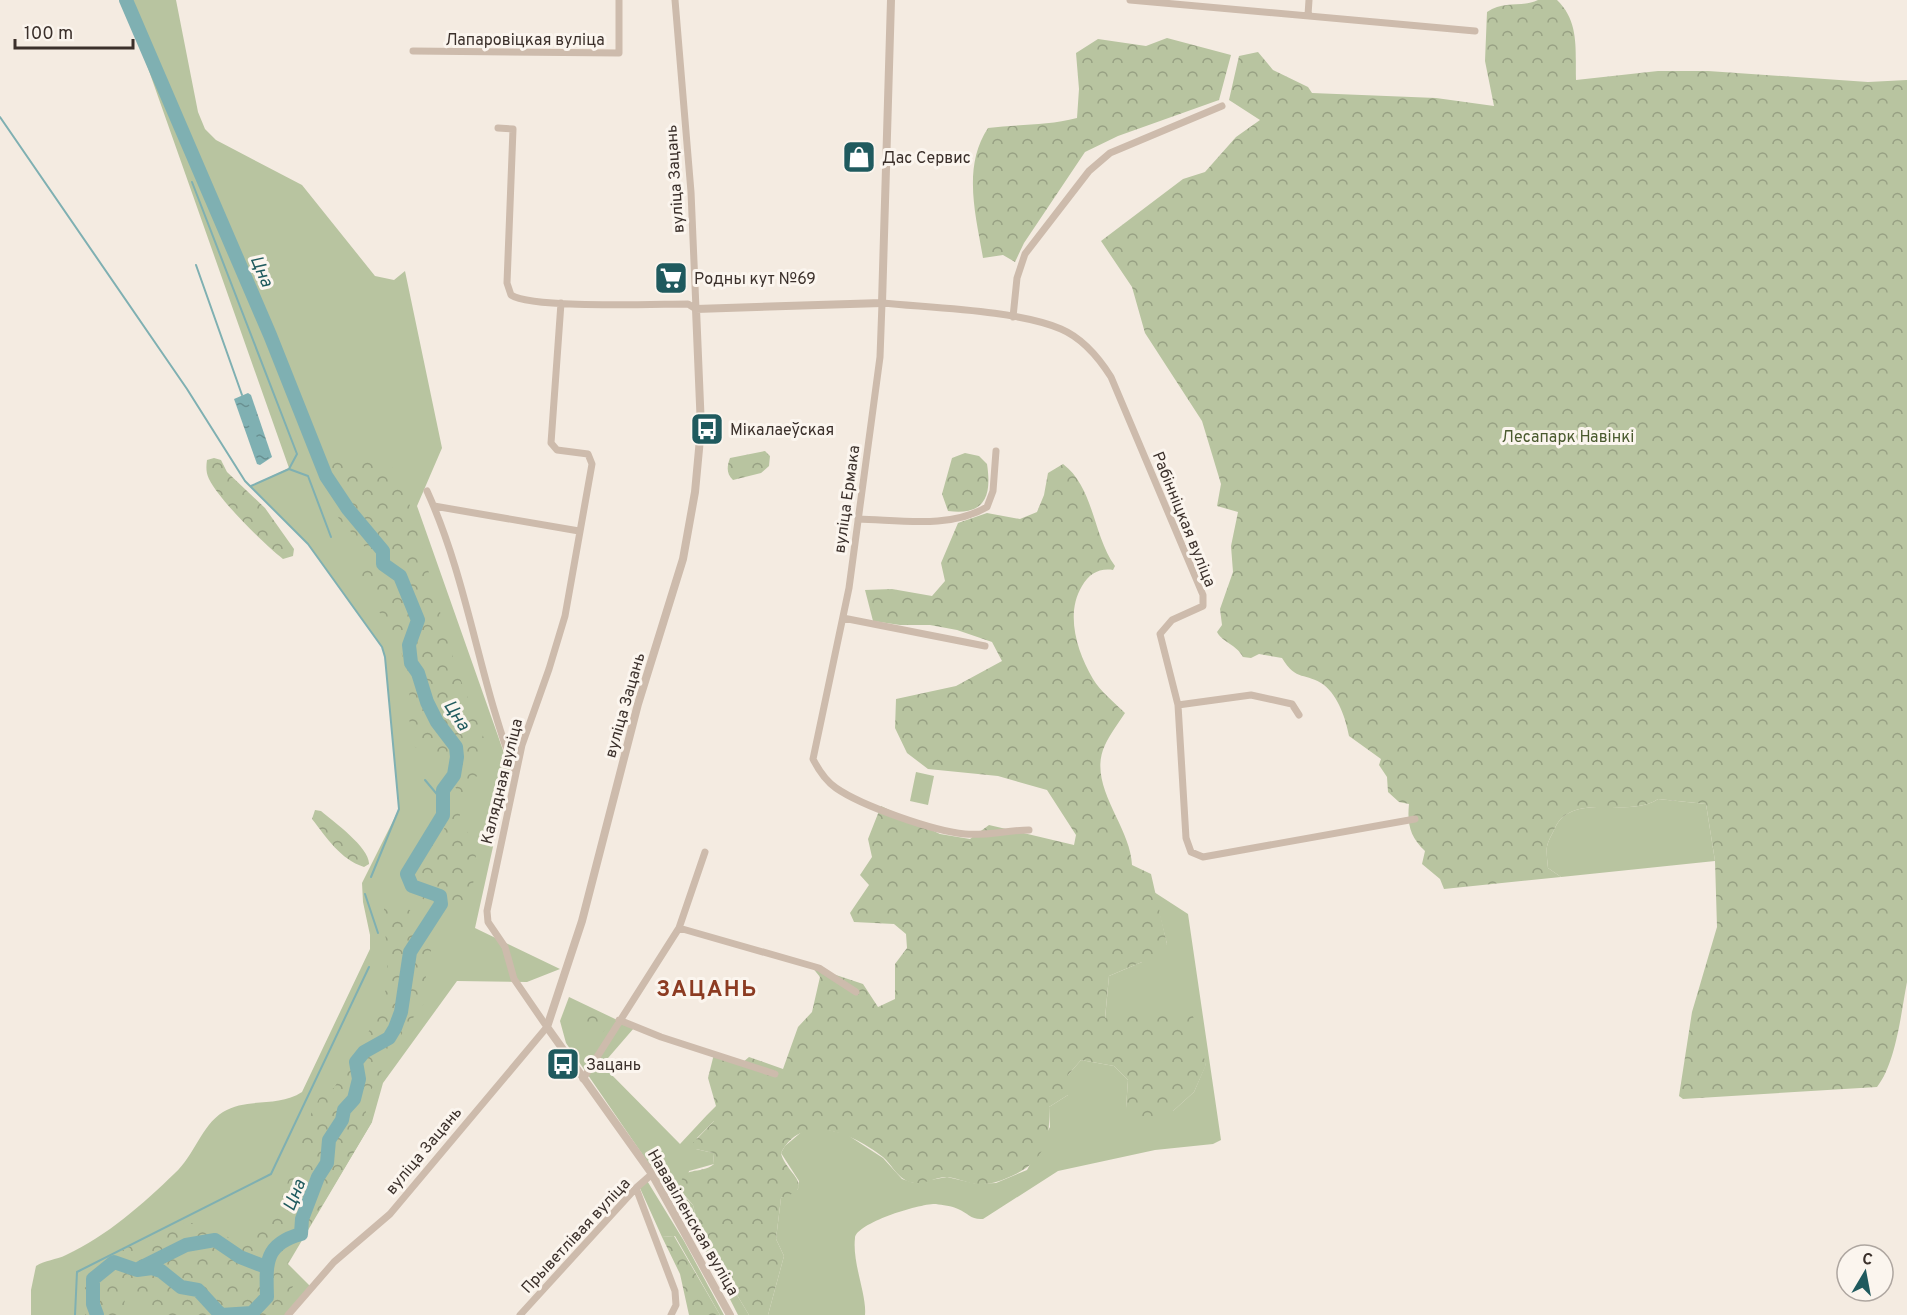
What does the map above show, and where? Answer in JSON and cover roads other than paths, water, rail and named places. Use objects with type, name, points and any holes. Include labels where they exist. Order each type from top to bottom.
[{"type":"street","name":"Лапаровіцкая вуліца","points":[[413,51],[619,52],[619,0]]},
{"type":"street","name":"вуліца Зацань","points":[[288,1315],[334,1262],[390,1214],[547,1027],[582,921],[638,704],[683,560],[695,492],[701,428],[691,192],[675,0]]},
{"type":"street","name":"вуліца Ермака","points":[[891,0],[880,357],[843,618],[813,759],[818,769],[834,786],[845,792],[881,809],[948,832],[989,834],[1029,830]]},
{"type":"street","points":[[1130,0],[1475,31]]},
{"type":"street","points":[[1308,15],[1310,0]]},
{"type":"street","points":[[1013,317],[1017,278],[1025,254],[1089,171],[1110,153],[1222,106]]},
{"type":"street","points":[[498,128],[513,129],[508,291],[518,298],[561,303],[687,304],[696,309],[882,303]]},
{"type":"street","name":"Калядная вуліца","points":[[547,1027],[514,979],[506,947],[488,922],[489,893],[515,772],[529,721],[549,669],[565,616],[592,459],[586,453],[557,450],[551,443],[561,303]]},
{"type":"street","name":"Рабінніцкая вуліца","points":[[882,303],[1013,317],[1063,330],[1088,348],[1106,368],[1203,595],[1203,606],[1172,620],[1160,634],[1179,705],[1186,838],[1191,852],[1203,857],[1415,819]]},
{"type":"street","points":[[858,519],[946,521],[971,517],[987,507],[993,491],[996,451]]},
{"type":"street","points":[[427,490],[462,582],[491,705],[515,772]]},
{"type":"street","points":[[434,506],[579,531]]},
{"type":"street","points":[[843,618],[985,646]]},
{"type":"street","points":[[1179,705],[1251,695],[1292,704],[1299,715]]},
{"type":"street","points":[[583,1079],[679,928],[705,852]]},
{"type":"street","points":[[679,928],[819,968],[856,992]]},
{"type":"street","points":[[619,1020],[775,1074]]},
{"type":"street","name":"Нававіленская вуліца","points":[[547,1027],[652,1174],[730,1315]]},
{"type":"street","name":"Прыветлівая вуліца","points":[[520,1315],[636,1188],[652,1174]]},
{"type":"street","points":[[636,1188],[675,1291],[676,1305],[671,1315]]},
{"type":"water","points":[[248,393],[251,395],[272,457],[260,465],[257,464],[234,399]]},
{"type":"waterway","name":"Цна","points":[[97,1315],[93,1304],[93,1279],[114,1262],[137,1270],[152,1268],[161,1271],[181,1287],[198,1290],[221,1315],[252,1313],[267,1297],[270,1257],[280,1243],[301,1234],[302,1219],[318,1177],[327,1163],[329,1140],[342,1120],[344,1110],[354,1099],[359,1079],[356,1062],[364,1052],[389,1038],[395,1028],[401,1012],[410,952],[441,904],[440,896],[412,886],[407,874],[443,815],[443,790],[454,775],[457,757],[456,747],[437,722],[427,702],[418,673],[411,663],[409,645],[418,620],[400,576],[383,564],[383,551],[348,509],[326,476],[270,335],[126,0]]},
{"type":"waterway","points":[[0,117],[187,389],[245,481],[308,544],[382,647],[385,657],[399,809],[371,877]]},
{"type":"waterway","points":[[192,182],[297,454],[289,469],[251,486]]},
{"type":"waterway","points":[[196,265],[242,395]]},
{"type":"waterway","points":[[289,469],[308,476],[331,537]]},
{"type":"waterway","points":[[425,780],[441,799]]},
{"type":"waterway","points":[[365,894],[378,933]]},
{"type":"waterway","points":[[75,1315],[77,1272],[271,1174],[369,967]]},
{"type":"waterway","points":[[140,1268],[186,1245],[215,1240],[240,1257],[266,1267]]},
{"type":"place","name":"Дас Сервис","points":[[859,157]]},
{"type":"place","name":"Родны кут №69","points":[[671,278]]},
{"type":"place","name":"Мікалаеўская","points":[[707,429]]},
{"type":"place","name":"Зацань","points":[[563,1064]]},
{"type":"district","name":"ЗАЦАНЬ","points":[[707,988]]},
{"type":"park label","name":"Лесапарк Навінкі","points":[[1568,436]]}]
